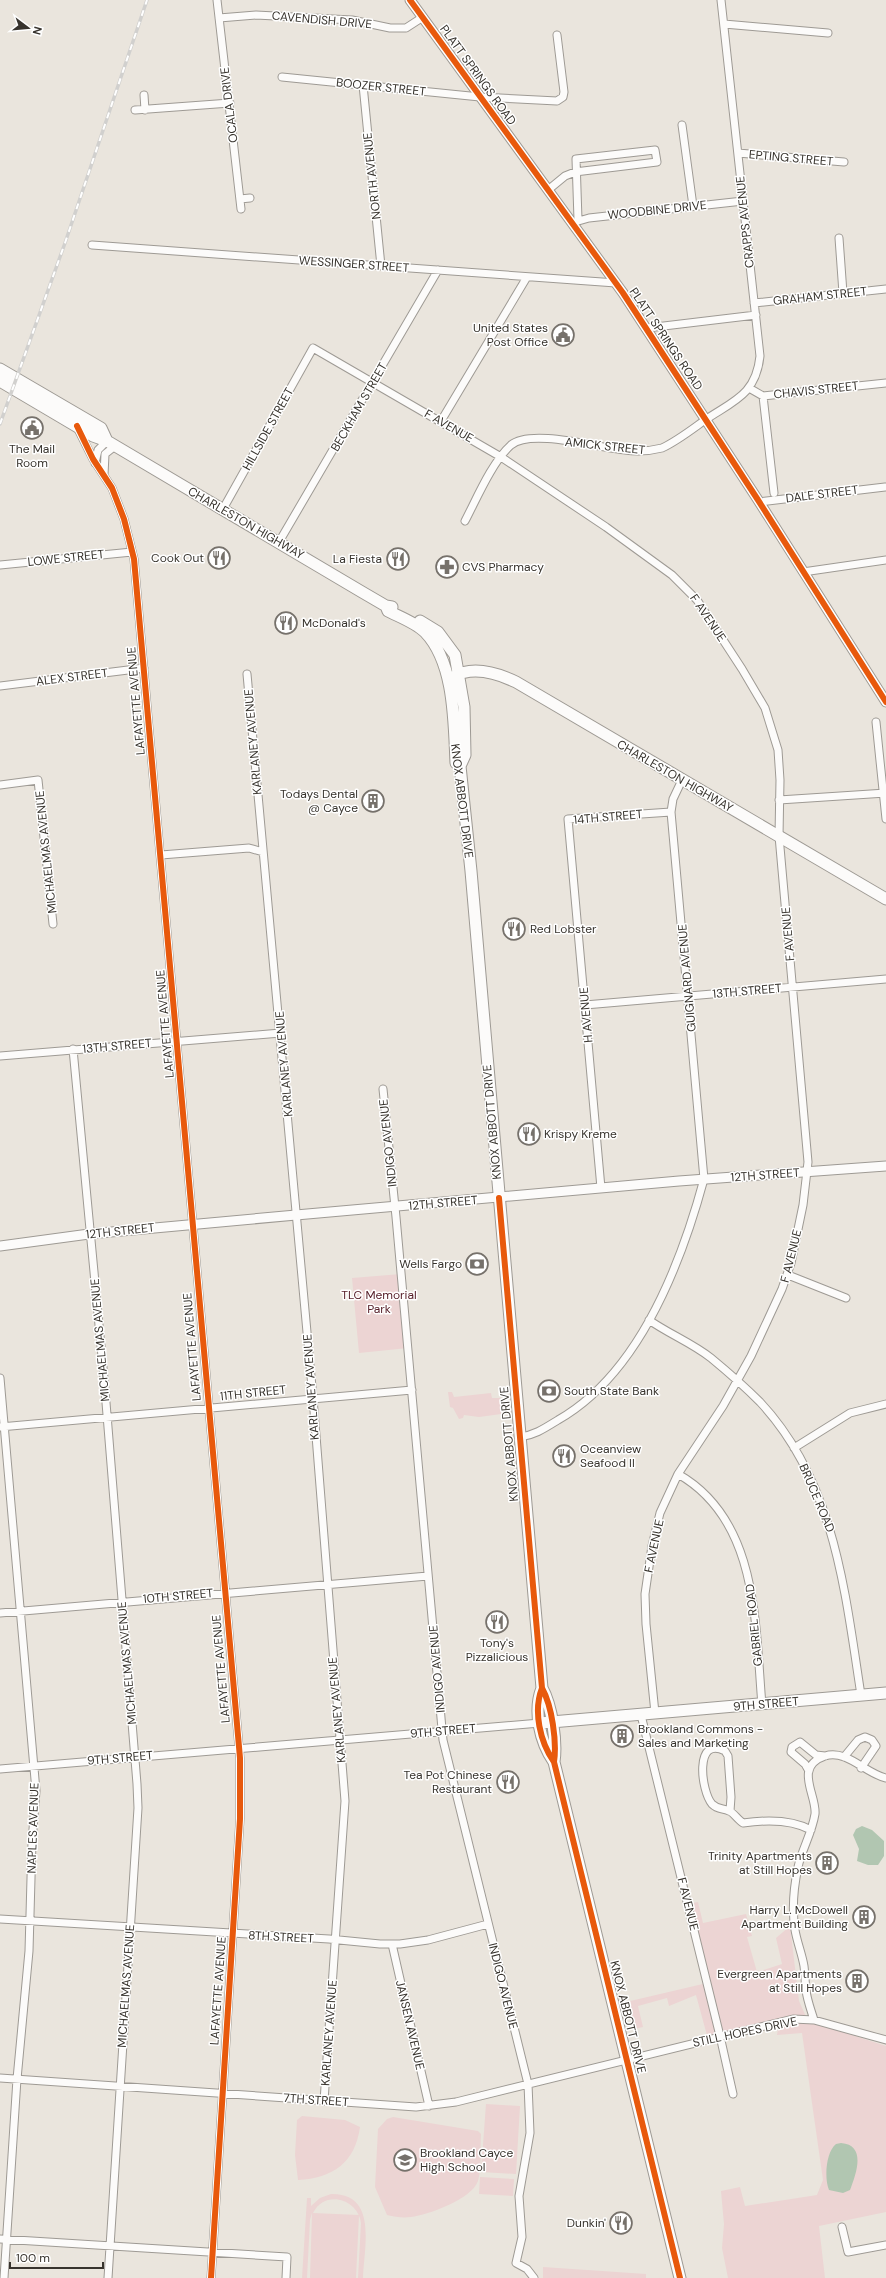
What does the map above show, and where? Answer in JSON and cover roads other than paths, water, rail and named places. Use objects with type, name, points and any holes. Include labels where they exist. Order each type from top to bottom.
[{"type":"main road","name":"PLATT SPRINGS ROAD","points":[[410,0],[548,190],[575,222],[647,328],[886,702]]},
{"type":"main road","name":"CHARLESTON HIGHWAY","points":[[0,369],[101,428],[111,444]]},
{"type":"main road","name":"CHARLESTON HIGHWAY","points":[[0,381],[93,436],[111,444],[223,509],[386,606],[395,607],[438,632],[455,655],[460,678],[464,707],[465,755],[460,766]]},
{"type":"main road","name":"CHARLESTON HIGHWAY","points":[[386,606],[388,611],[424,632],[441,653],[449,680],[453,726]]},
{"type":"main road","name":"CHARLESTON HIGHWAY","points":[[460,678],[478,677],[489,671],[516,682],[886,899]]},
{"type":"main road","points":[[449,680],[460,678]]},
{"type":"main road","name":"KNOX ABBOTT DRIVE","points":[[453,726],[456,763],[460,766],[471,871],[542,1688],[548,1700],[545,1722],[556,1748],[554,1762],[680,2278]]},
{"type":"main road","name":"12TH STREET","points":[[0,1246],[89,1234],[193,1224],[704,1179],[886,1166]]},
{"type":"main road","name":"9TH STREET","points":[[545,1722],[762,1705],[886,1693]]},
{"type":"street","name":"OCALA DRIVE","points":[[217,0],[230,103],[240,209]]},
{"type":"street","name":"CRAPPS AVENUE","points":[[706,419],[730,406],[749,388],[759,365],[756,315],[721,0]]},
{"type":"street","name":"CAVENDISH DRIVE","points":[[219,18],[256,15],[352,20],[390,28],[406,28],[423,17]]},
{"type":"street","points":[[724,24],[828,33]]},
{"type":"street","name":"BOOZER STREET","points":[[282,77],[480,97],[557,101],[563,97],[564,92],[557,34]]},
{"type":"street","name":"NORTH AVENUE","points":[[363,85],[381,266]]},
{"type":"street","points":[[144,95],[145,110]]},
{"type":"street","points":[[135,110],[230,103]]},
{"type":"street","points":[[682,125],[693,206]]},
{"type":"street","points":[[548,190],[565,176],[575,172],[656,162],[655,150],[576,159],[575,172],[575,222]]},
{"type":"street","name":"EPTING STREET","points":[[738,153],[844,162]]},
{"type":"street","points":[[240,199],[250,198]]},
{"type":"street","name":"WOODBINE DRIVE","points":[[575,222],[589,218],[743,201]]},
{"type":"street","points":[[839,238],[843,293]]},
{"type":"street","name":"WESSINGER STREET","points":[[92,245],[616,283]]},
{"type":"street","name":"BECKHAM STREET","points":[[279,542],[438,270]]},
{"type":"street","points":[[441,421],[527,277]]},
{"type":"street","name":"GRAHAM STREET","points":[[754,303],[886,289]]},
{"type":"street","points":[[647,328],[756,315]]},
{"type":"street","name":"F AVENUE","points":[[313,348],[501,457],[606,527],[672,575],[697,600],[742,669],[767,715],[778,750],[779,836],[808,1172],[804,1199],[788,1275],[751,1356],[723,1406],[678,1474],[660,1513],[652,1546],[646,1582],[646,1624],[655,1714]]},
{"type":"street","name":"HILLSIDE STREET","points":[[223,509],[313,348]]},
{"type":"street","name":"CHAVIS STREET","points":[[749,388],[763,396],[886,383]]},
{"type":"street","points":[[763,396],[774,493]]},
{"type":"street","name":"AMICK STREET","points":[[465,520],[501,457],[518,441],[532,438],[626,450],[651,451],[669,445],[706,419]]},
{"type":"street","name":"LAFAYETTE AVENUE","points":[[77,426],[95,463],[104,475],[124,519],[132,552],[161,855],[242,1787],[211,2278]]},
{"type":"street","points":[[95,463],[98,450],[111,444]]},
{"type":"street","name":"LAFAYETTE AVENUE","points":[[104,475],[105,454],[111,444]]},
{"type":"street","name":"DALE STREET","points":[[759,502],[885,487]]},
{"type":"street","name":"LOWE STREET","points":[[0,565],[132,552]]},
{"type":"street","points":[[803,572],[886,560]]},
{"type":"street","name":"ALEX STREET","points":[[0,686],[144,668]]},
{"type":"street","name":"KARLANEY AVENUE","points":[[247,674],[281,1033],[313,1398],[340,1740],[344,1816],[324,2101]]},
{"type":"street","points":[[876,722],[885,793],[886,819]]},
{"type":"street","name":"MICHAELMAS AVENUE","points":[[0,785],[38,780],[53,924]]},
{"type":"street","name":"GUIGNARD AVENUE","points":[[682,780],[673,799],[671,812],[704,1179]]},
{"type":"street","points":[[779,800],[885,793]]},
{"type":"street","name":"14TH STREET","points":[[570,842],[568,819],[671,812]]},
{"type":"street","name":"H AVENUE","points":[[570,842],[601,1188]]},
{"type":"street","points":[[161,855],[249,848],[263,852]]},
{"type":"street","name":"13TH STREET","points":[[585,1005],[886,979]]},
{"type":"street","name":"13TH STREET","points":[[0,1056],[281,1033]]},
{"type":"street","name":"MICHAELMAS AVENUE","points":[[73,1049],[107,1417],[138,1808],[108,2278]]},
{"type":"street","name":"INDIGO AVENUE","points":[[382,1089],[395,1207],[442,1732],[528,2084],[530,2133],[519,2196],[522,2237],[516,2263],[527,2269],[534,2278]]},
{"type":"street","points":[[520,1437],[532,1435],[542,1430],[584,1402],[624,1358],[649,1320],[668,1285],[684,1248],[704,1179]]},
{"type":"street","points":[[788,1275],[846,1298]]},
{"type":"street","name":"BRUCE ROAD","points":[[649,1320],[698,1349],[737,1381],[765,1408],[794,1448],[814,1486],[836,1549],[843,1578],[860,1695]]},
{"type":"street","name":"NAPLES AVENUE","points":[[0,1378],[2,1426],[21,1611],[36,1791],[32,1842],[29,1951],[3,2239],[4,2278]]},
{"type":"street","name":"11TH STREET","points":[[2,1426],[412,1390]]},
{"type":"street","points":[[794,1448],[850,1413],[886,1404]]},
{"type":"street","name":"GABRIEL ROAD","points":[[678,1474],[706,1494],[721,1510],[731,1528],[747,1569],[752,1590],[762,1705]]},
{"type":"street","name":"10TH STREET","points":[[0,1613],[122,1601],[428,1576]]},
{"type":"street","name":"F AVENUE","points":[[641,1715],[733,2094]]},
{"type":"street","name":"9TH STREET","points":[[0,1769],[545,1722]]},
{"type":"street","points":[[844,1757],[858,1740],[865,1737],[872,1740],[876,1746],[861,1768]]},
{"type":"street","points":[[809,1771],[805,1764],[791,1752],[795,1743],[800,1742],[816,1754],[844,1757],[861,1768],[886,1778]]},
{"type":"street","points":[[730,1811],[731,1797],[728,1756],[725,1751],[713,1748],[707,1751],[704,1757],[706,1791],[712,1804],[720,1810],[730,1811],[743,1823],[759,1820],[776,1821],[803,1825],[811,1830]]},
{"type":"street","points":[[814,2020],[806,1992],[804,1965],[794,1922],[794,1896],[798,1867],[811,1830],[815,1803],[809,1790],[807,1778],[809,1771],[818,1759],[826,1756]]},
{"type":"street","name":"8TH STREET","points":[[0,1919],[392,1944],[428,1940],[488,1924]]},
{"type":"street","name":"JANSEN AVENUE","points":[[392,1944],[429,2106]]},
{"type":"street","name":"STILL HOPES DRIVE","points":[[627,2060],[793,2019],[814,2020],[886,2040]]},
{"type":"street","name":"7TH STREET","points":[[0,2078],[392,2106],[429,2106],[627,2060]]},
{"type":"street","points":[[842,2227],[848,2252],[886,2245]]},
{"type":"street","points":[[3,2239],[287,2257],[286,2278]]},
{"type":"railway","points":[[0,424],[65,243],[147,0]]},
{"type":"place","name":"United States Post Office","points":[[563,335]]},
{"type":"place","name":"The Mail Room","points":[[32,428]]},
{"type":"place","name":"Cook Out","points":[[219,558]]},
{"type":"place","name":"La Fiesta","points":[[398,559]]},
{"type":"place","name":"CVS Pharmacy","points":[[447,567]]},
{"type":"place","name":"McDonald's","points":[[286,623]]},
{"type":"place","name":"Todays Dental @ Cayce","points":[[373,801]]},
{"type":"place","name":"Red Lobster","points":[[514,929]]},
{"type":"place","name":"Krispy Kreme","points":[[529,1134]]},
{"type":"place","name":"Wells Fargo","points":[[477,1264]]},
{"type":"place","name":"South State Bank","points":[[549,1391]]},
{"type":"place","name":"Oceanview Seafood II","points":[[564,1456]]},
{"type":"place","name":"Tony's Pizzalicious","points":[[497,1622]]},
{"type":"place","name":"Brookland Commons - Sales and Marketing","points":[[622,1736]]},
{"type":"place","name":"Tea Pot Chinese Restaurant","points":[[508,1782]]},
{"type":"place","name":"Trinity Apartments at Still Hopes","points":[[827,1863]]},
{"type":"place","name":"Harry L. McDowell Apartment Building","points":[[864,1917]]},
{"type":"place","name":"Evergreen Apartments at Still Hopes","points":[[857,1981]]},
{"type":"place","name":"Brookland Cayce High School","points":[[405,2160]]},
{"type":"place","name":"Dunkin'","points":[[621,2223]]},
{"type":"park label","name":"TLC Memorial Park","points":[[379,1302]]}]
